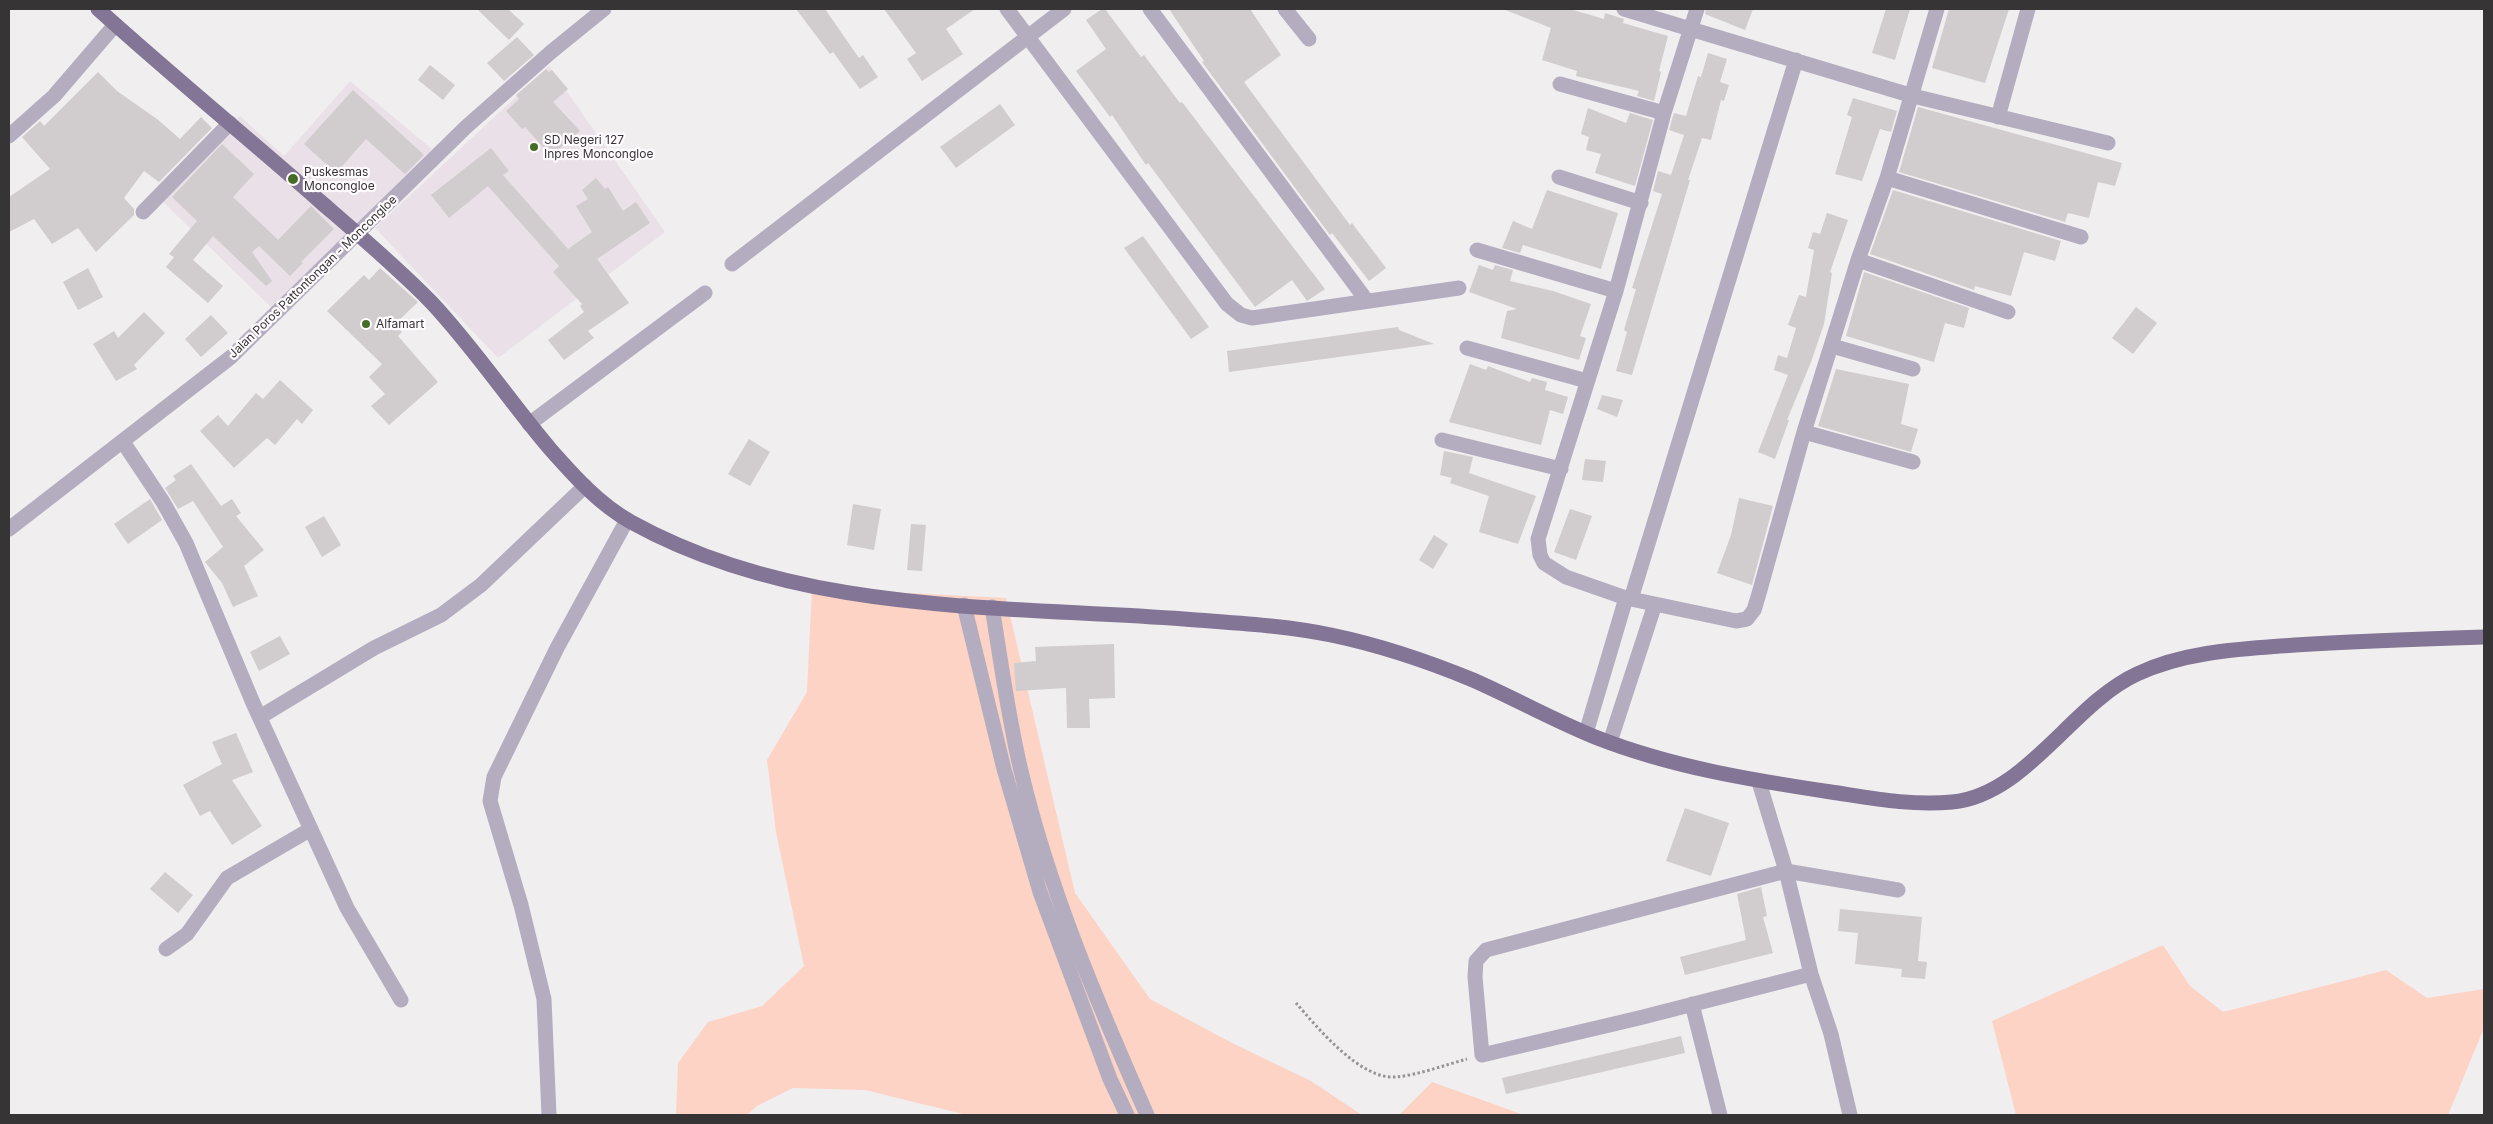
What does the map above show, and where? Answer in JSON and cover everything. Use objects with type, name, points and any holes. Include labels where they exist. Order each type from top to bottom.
[{"type":"main road","points":[[99,9],[115,25],[358,234],[433,304],[529,424],[585,486],[604,504],[627,520],[682,547],[750,572],[791,584],[880,598],[992,608],[1206,620],[1279,627],[1330,635],[1434,665],[1475,681],[1586,733],[1681,764],[1759,782],[1896,802],[1943,803],[1971,800],[1999,785],[2022,768],[2048,747],[2096,700],[2126,679],[2158,664],[2195,655],[2244,649],[2484,637]]},
{"type":"street","name":"Jalan Poros Pattontongan - Moncongloe","points":[[9,529],[231,357],[466,127],[551,52],[604,9]]},
{"type":"street","points":[[1007,9],[1227,304],[1241,315],[1252,318],[1459,288]]},
{"type":"street","points":[[732,264],[1064,9]]},
{"type":"street","points":[[1150,9],[1367,301]]},
{"type":"street","points":[[1285,9],[1309,39]]},
{"type":"street","points":[[1624,9],[1912,96],[2108,144]]},
{"type":"street","points":[[1697,9],[1664,113],[1616,291],[1538,539],[1540,555],[1555,572],[1629,599],[1725,620],[1747,619],[1754,610],[1804,432],[1858,260],[1888,178],[1937,9]]},
{"type":"street","points":[[1998,117],[2028,9]]},
{"type":"street","points":[[9,136],[54,96],[115,25]]},
{"type":"street","points":[[1586,733],[1796,60]]},
{"type":"street","points":[[1560,84],[1664,113]]},
{"type":"street","points":[[144,212],[230,123]]},
{"type":"street","points":[[1559,177],[1641,203]]},
{"type":"street","points":[[1888,178],[2081,237]]},
{"type":"street","points":[[1477,250],[1616,291]]},
{"type":"street","points":[[1858,260],[2008,312]]},
{"type":"street","points":[[529,424],[705,293]]},
{"type":"street","points":[[1832,346],[1913,369]]},
{"type":"street","points":[[1467,348],[1587,381]]},
{"type":"street","points":[[1804,432],[1913,462]]},
{"type":"street","points":[[1442,440],[1561,469]]},
{"type":"street","points":[[123,442],[164,502],[186,543],[260,717],[347,908],[401,1000]]},
{"type":"street","points":[[260,717],[374,648],[441,615],[481,585],[585,486]]},
{"type":"street","points":[[549,1115],[544,1000],[521,905],[490,801],[494,776],[557,648],[627,520]]},
{"type":"street","points":[[1610,742],[1655,604]]},
{"type":"street","points":[[964,605],[1004,768],[1040,892],[1110,1079],[1128,1115]]},
{"type":"street","points":[[992,608],[1021,772],[1042,846],[1103,1016],[1147,1115]]},
{"type":"street","points":[[1759,782],[1786,871],[1811,974],[1831,1034],[1850,1115]]},
{"type":"street","points":[[166,949],[187,934],[227,878],[311,829]]},
{"type":"street","points":[[1811,974],[1482,1055],[1475,976],[1476,961],[1486,950],[1786,871],[1898,890]]},
{"type":"street","points":[[1692,1004],[1720,1115]]},
{"type":"path","points":[[1296,1003],[1329,1040],[1366,1068],[1380,1074],[1396,1077],[1482,1055]]},
{"type":"shaded area","name":"SD Negeri 127 Inpres Moncongloe","points":[[549,66],[665,232],[498,358],[375,228]]},
{"type":"shaded area","name":"Puskesmas Moncongloe","points":[[350,81],[432,149],[272,308],[163,202],[240,116],[284,156]]},
{"type":"shaded area","points":[[812,588],[1006,598],[1075,893],[1150,999],[1234,1044],[1311,1081],[1362,1115],[967,1115],[865,1090],[793,1088],[757,1106],[747,1115],[676,1115],[678,1063],[708,1022],[762,1006],[804,966],[776,832],[767,760],[807,692]]},
{"type":"shaded area","points":[[2163,945],[2190,986],[2223,1012],[2386,970],[2427,998],[2484,989],[2484,1028],[2448,1115],[2016,1115],[1992,1021]]},
{"type":"shaded area","points":[[1432,1082],[1524,1115],[1399,1115]]},
{"type":"building","points":[[477,9],[508,9],[524,24],[509,40]]},
{"type":"building","points":[[796,9],[825,9],[859,58],[863,55],[878,77],[860,89],[833,52],[830,54]]},
{"type":"building","points":[[884,9],[975,9],[946,29],[963,54],[922,81],[907,59],[916,53]]},
{"type":"building","points":[[1102,9],[1105,9],[1141,57],[1144,55],[1180,103],[1182,102],[1325,289],[1307,301],[1292,280],[1255,307],[1148,163],[1146,165],[1112,115],[1110,117],[1076,71],[1106,49],[1086,20]]},
{"type":"building","points":[[1169,9],[1250,9],[1281,55],[1244,82],[1350,225],[1352,223],[1386,268],[1369,281],[1332,233],[1330,235],[1202,62],[1204,61]]},
{"type":"building","points":[[1503,9],[1570,9],[1604,19],[1605,13],[1624,19],[1623,23],[1668,36],[1654,101],[1637,96],[1639,91],[1576,76],[1577,71],[1542,60],[1551,28]]},
{"type":"building","points":[[1706,9],[1753,9],[1745,30],[1705,14]]},
{"type":"building","points":[[1886,9],[1910,9],[1895,60],[1872,53]]},
{"type":"building","points":[[1949,9],[2009,9],[1985,83],[1932,68]]},
{"type":"building","points":[[517,37],[534,55],[504,81],[487,63]]},
{"type":"building","points":[[1708,53],[1727,59],[1720,82],[1729,85],[1724,101],[1721,100],[1711,140],[1702,138],[1688,180],[1690,180],[1632,375],[1616,371],[1627,332],[1624,330],[1636,289],[1632,288],[1662,194],[1653,191],[1658,171],[1671,175],[1684,135],[1669,130],[1673,116],[1674,113],[1686,116],[1698,76],[1701,77]]},
{"type":"building","points":[[430,65],[455,85],[443,100],[418,80]]},
{"type":"building","points":[[546,69],[549,72],[552,70],[568,89],[553,102],[580,131],[551,156],[525,127],[522,129],[506,111],[519,99],[516,95]]},
{"type":"building","points":[[98,72],[117,91],[157,119],[180,139],[201,117],[212,128],[159,182],[144,171],[124,198],[134,209],[134,215],[96,252],[78,228],[52,244],[34,219],[9,232],[9,197],[50,169],[22,137],[40,121],[44,126]]},
{"type":"building","points":[[353,90],[424,155],[405,174],[366,139],[336,173],[304,144]]},
{"type":"building","points":[[1853,98],[1897,111],[1891,132],[1880,129],[1862,181],[1835,174],[1852,117],[1847,115]]},
{"type":"building","points":[[1000,104],[1015,125],[956,168],[940,147]]},
{"type":"building","points":[[1918,107],[2122,163],[2115,186],[2098,182],[2089,218],[2068,213],[2065,222],[1899,172]]},
{"type":"building","points":[[1588,108],[1626,123],[1630,113],[1653,120],[1635,186],[1595,173],[1601,154],[1586,150],[1589,137],[1581,134]]},
{"type":"building","points":[[222,144],[254,174],[233,197],[278,240],[311,206],[334,229],[301,262],[303,263],[290,276],[259,246],[252,252],[272,281],[266,286],[213,236],[193,260],[223,286],[208,303],[166,267],[174,257],[169,254],[197,221],[172,197]]},
{"type":"building","points":[[491,148],[509,171],[503,175],[568,249],[592,232],[576,206],[588,199],[582,190],[596,178],[605,189],[608,187],[623,211],[636,202],[650,223],[597,259],[629,303],[588,331],[594,338],[564,360],[548,340],[584,312],[580,306],[582,304],[553,272],[559,266],[488,186],[449,218],[431,195]]},
{"type":"building","points":[[1547,190],[1618,213],[1601,269],[1523,245],[1520,253],[1502,248],[1513,221],[1532,229]]},
{"type":"building","points":[[1893,190],[2061,241],[2055,261],[2024,252],[2011,296],[1975,286],[1974,290],[1870,254]]},
{"type":"building","points":[[1827,213],[1848,220],[1830,272],[1832,273],[1824,324],[1811,362],[1787,420],[1789,420],[1775,459],[1758,452],[1788,375],[1774,370],[1778,355],[1787,358],[1796,328],[1788,325],[1799,295],[1806,297],[1814,250],[1808,248],[1813,232],[1820,234]]},
{"type":"building","points":[[1143,236],[1209,327],[1191,339],[1124,248]]},
{"type":"building","points":[[1479,265],[1493,270],[1495,265],[1513,270],[1510,281],[1553,291],[1591,304],[1580,336],[1586,338],[1579,360],[1501,338],[1507,311],[1517,309],[1469,292]]},
{"type":"building","points":[[88,268],[103,297],[78,310],[63,282]]},
{"type":"building","points":[[380,268],[418,302],[394,325],[402,332],[398,336],[438,382],[389,425],[371,406],[385,394],[369,377],[382,364],[327,311],[364,275],[369,280]]},
{"type":"building","points":[[1864,272],[1969,308],[1964,328],[1945,323],[1934,362],[1846,336]]},
{"type":"building","points":[[2136,307],[2157,323],[2133,354],[2112,338]]},
{"type":"building","points":[[144,312],[165,333],[134,365],[137,369],[116,381],[93,344],[114,331],[118,338]]},
{"type":"building","points":[[211,315],[228,333],[201,357],[185,339]]},
{"type":"building","points":[[1398,327],[1399,330],[1434,344],[1229,372],[1227,351]]},
{"type":"building","points":[[1470,364],[1486,370],[1488,366],[1530,382],[1532,378],[1547,382],[1545,390],[1568,397],[1563,414],[1550,410],[1541,445],[1449,422]]},
{"type":"building","points":[[1836,369],[1909,384],[1901,424],[1918,429],[1911,452],[1818,426]]},
{"type":"building","points":[[280,380],[313,410],[302,424],[297,419],[275,445],[267,438],[234,468],[200,431],[218,415],[228,426],[256,393],[263,399]]},
{"type":"building","points":[[1602,395],[1623,400],[1617,417],[1597,409]]},
{"type":"building","points":[[749,439],[770,452],[750,486],[728,474]]},
{"type":"building","points":[[1444,451],[1473,457],[1469,473],[1536,496],[1518,544],[1479,532],[1489,496],[1450,483],[1452,478],[1440,475]]},
{"type":"building","points":[[1585,459],[1606,461],[1603,482],[1582,480]]},
{"type":"building","points":[[191,464],[221,506],[232,499],[241,513],[236,516],[264,550],[244,566],[258,596],[233,607],[222,583],[205,562],[223,547],[193,501],[178,509],[165,488],[176,480],[173,476]]},
{"type":"building","points":[[1739,498],[1773,506],[1752,585],[1717,573],[1731,535]]},
{"type":"building","points":[[150,499],[162,520],[128,544],[114,524]]},
{"type":"building","points":[[853,504],[881,509],[874,550],[847,545]]},
{"type":"building","points":[[1570,509],[1592,516],[1576,560],[1554,552]]},
{"type":"building","points":[[324,516],[341,545],[322,557],[305,527]]},
{"type":"building","points":[[911,524],[926,525],[922,571],[907,570]]},
{"type":"building","points":[[1434,535],[1448,544],[1433,569],[1419,560]]},
{"type":"building","points":[[280,636],[290,654],[259,671],[250,652]]},
{"type":"building","points":[[1114,644],[1115,698],[1089,699],[1090,728],[1067,728],[1066,688],[1016,691],[1014,663],[1036,661],[1035,647]]},
{"type":"building","points":[[236,733],[253,772],[232,780],[262,826],[232,845],[210,811],[200,816],[183,785],[222,764],[212,742]]},
{"type":"building","points":[[1685,808],[1729,823],[1711,876],[1666,861]]},
{"type":"building","points":[[165,872],[193,895],[178,913],[150,889]]},
{"type":"building","points":[[1761,887],[1767,916],[1763,917],[1773,953],[1685,975],[1680,957],[1746,940],[1737,894]]},
{"type":"building","points":[[1840,909],[1922,917],[1918,961],[1927,962],[1925,979],[1901,977],[1902,969],[1855,964],[1858,933],[1838,931]]},
{"type":"building","points":[[1681,1036],[1685,1053],[1506,1094],[1502,1078]]},
{"type":"place","name":"SD Negeri 127 Inpres Moncongloe","points":[[534,147]]},
{"type":"place","name":"Puskesmas Moncongloe","points":[[293,179]]},
{"type":"place","name":"Alfamart","points":[[366,324]]}]
